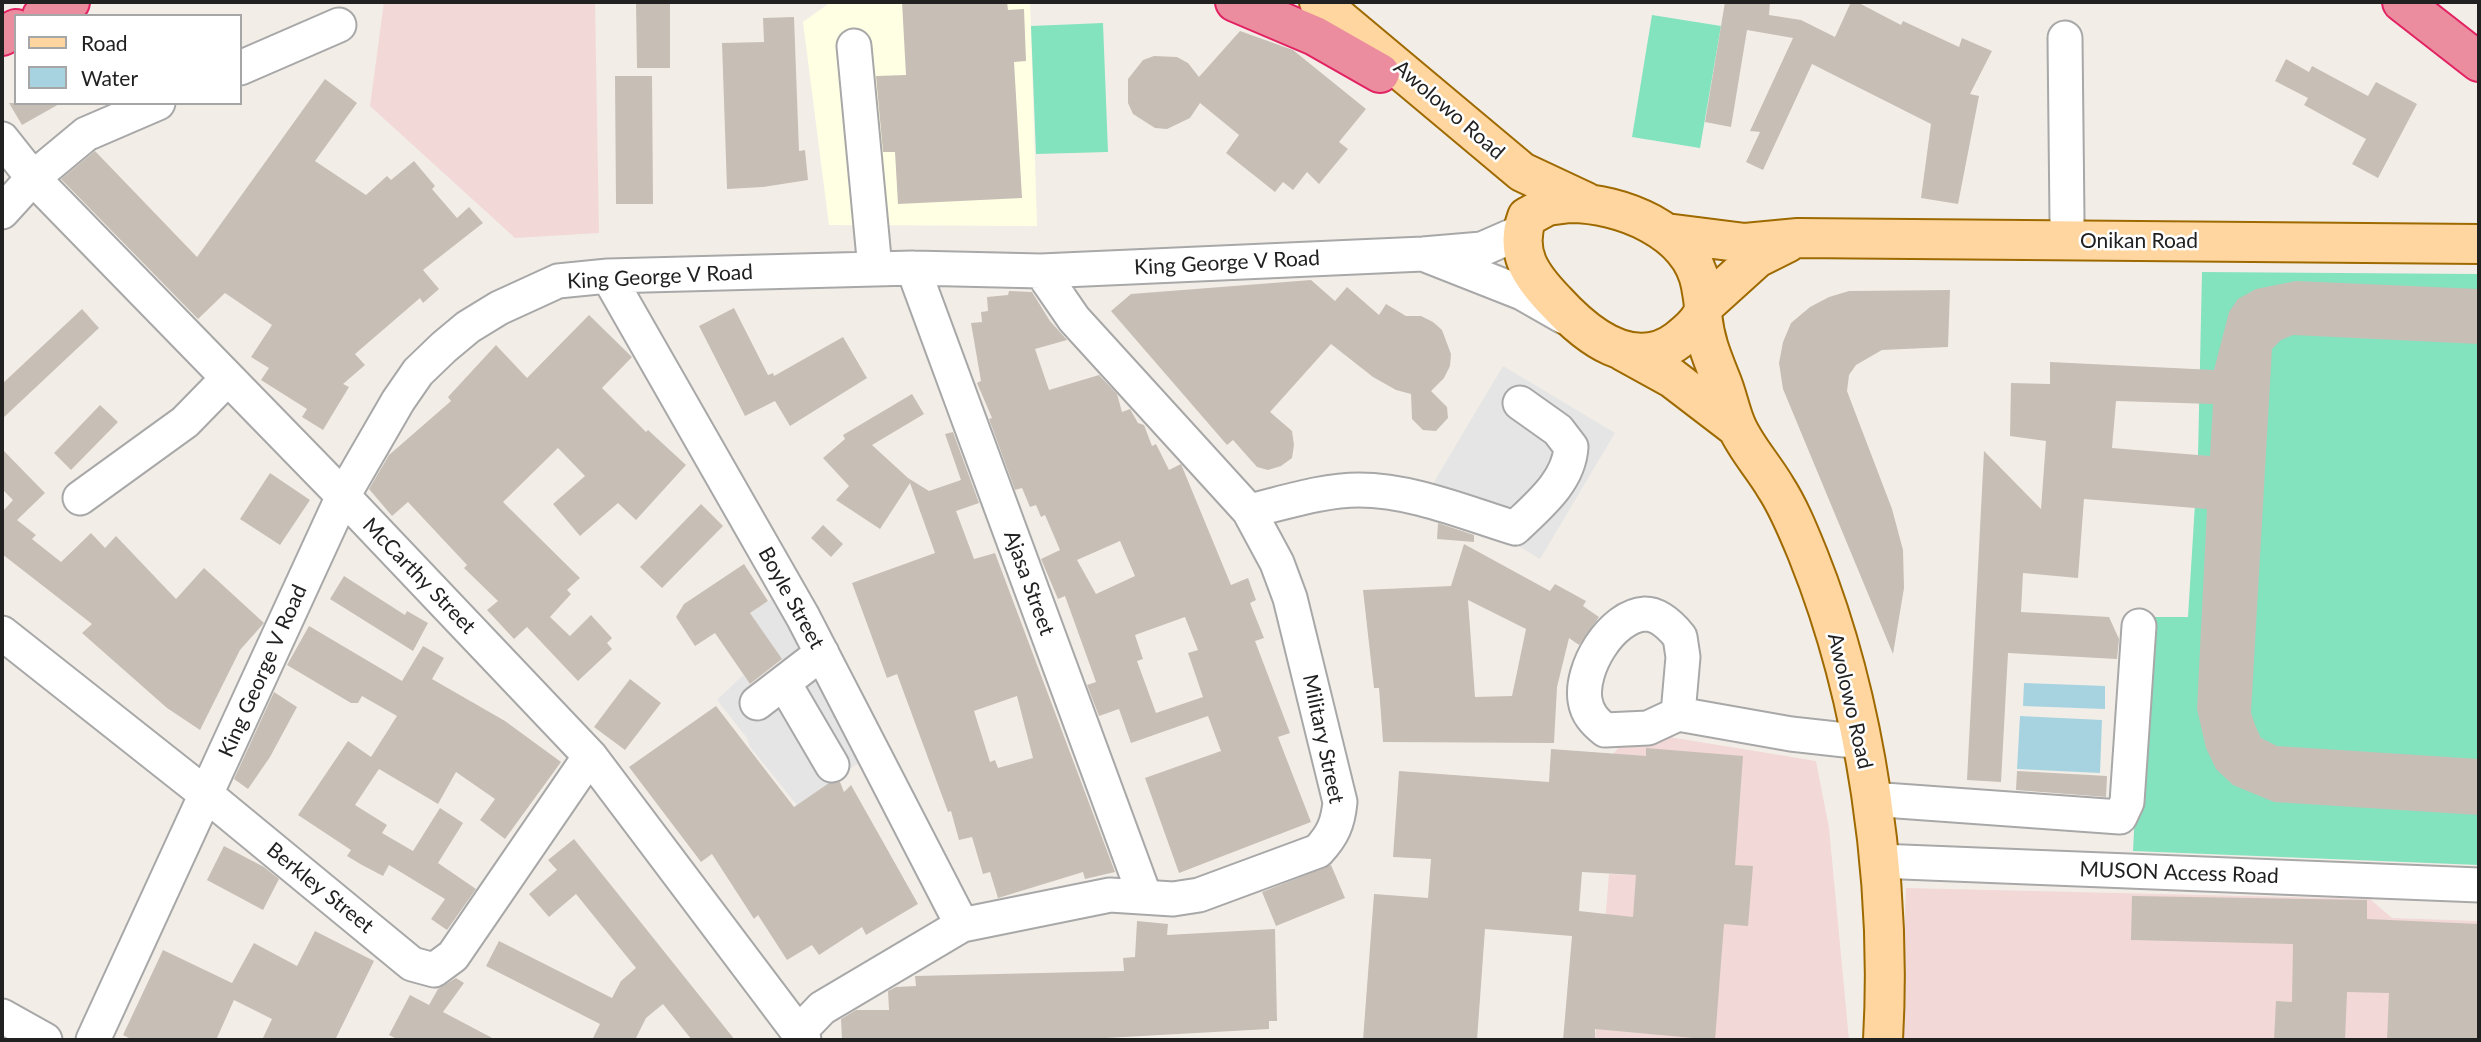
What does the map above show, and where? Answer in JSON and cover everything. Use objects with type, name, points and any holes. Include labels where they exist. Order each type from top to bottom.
[{"type":"highway","points":[[46,14],[70,2]]},
{"type":"highway","points":[[1235,2],[1315,36],[1380,73]]},
{"type":"highway","points":[[2402,2],[2479,62]]},
{"type":"main road","name":"Awolowo Road","points":[[1279,2],[1324,27],[1380,73],[1509,193],[1524,225]]},
{"type":"main road","name":"Awolowo Road","points":[[1319,2],[1522,172],[1588,203]]},
{"type":"main road","points":[[1588,203],[1632,215],[1666,233],[1688,256],[1700,281],[1709,355],[1721,380],[1736,427],[1672,378],[1574,322],[1532,277],[1524,256],[1524,225],[1547,206],[1588,203]]},
{"type":"main road","name":"Onikan Road","points":[[1666,233],[1745,243],[1798,238],[2479,244]]},
{"type":"main road","points":[[1623,351],[1652,354],[1665,349],[1687,332],[1703,310],[1757,258],[1798,238]]},
{"type":"main road","name":"Awolowo Road","points":[[1736,427],[1778,490],[1808,555],[1829,614],[1863,742],[1878,861],[1886,956],[1883,1040]]},
{"type":"street","points":[[242,67],[339,25]]},
{"type":"street","points":[[2065,38],[2067,220]]},
{"type":"street","points":[[854,46],[875,269]]},
{"type":"street","points":[[2,212],[33,178],[86,134],[153,105]]},
{"type":"street","name":"McCarthy Street","points":[[2,139],[33,178],[343,496],[590,756],[801,1036]]},
{"type":"street","name":"King George V Road","points":[[93,1040],[208,796],[247,702],[343,496],[398,401],[418,372],[468,327],[499,308],[558,281],[608,276],[913,268],[1041,271],[1423,254],[1482,249],[1524,225]]},
{"type":"street","points":[[1423,254],[1521,293],[1574,322]]},
{"type":"street","name":"Ajasa Street","points":[[913,268],[1145,897]]},
{"type":"street","name":"Military Street","points":[[801,1036],[822,1008],[962,925],[1110,895],[1173,899],[1199,895],[1318,850],[1331,838],[1338,822],[1340,802],[1290,598],[1277,563],[1248,511],[1074,319],[1041,271]]},
{"type":"street","name":"Boyle Street","points":[[608,276],[821,653],[962,925]]},
{"type":"street","points":[[80,498],[185,422],[227,379]]},
{"type":"street","points":[[1248,511],[1330,492],[1360,490],[1435,503],[1516,528],[1546,498],[1570,467],[1571,447],[1558,430],[1520,402]]},
{"type":"street","points":[[1870,799],[2120,817],[2127,803],[2138,625]]},
{"type":"street","name":"Berkley Street","points":[[2,633],[208,796],[412,964],[434,970],[453,956],[590,756]]},
{"type":"street","points":[[757,704],[821,653]]},
{"type":"street","points":[[784,683],[832,765]]},
{"type":"street","points":[[1678,714],[1791,734],[1863,742]]},
{"type":"street","name":"MUSON Access Road","points":[[1878,861],[2479,885]]},
{"type":"street","points":[[2,1016],[38,1039]]},
{"type":"shaded area","points":[[384,2],[595,2],[599,233],[515,238],[370,106]]},
{"type":"shaded area","points":[[831,2],[1030,2],[1037,226],[829,225],[803,22]]},
{"type":"shaded area","points":[[1503,366],[1615,433],[1540,559],[1428,492]]},
{"type":"shaded area","points":[[778,595],[863,760],[797,805],[750,747],[747,738],[717,700],[743,675],[753,688],[786,666],[750,613]]},
{"type":"shaded area","points":[[1663,736],[1816,761],[1829,828],[1849,1040],[1595,1040],[1609,874],[1636,875],[1613,754],[1625,740]]},
{"type":"shaded area","points":[[1906,888],[2370,899],[2392,918],[2479,921],[2479,1040],[1900,1040]]},
{"type":"green space","points":[[1652,15],[1721,26],[1700,148],[1632,137]]},
{"type":"green space","points":[[1103,23],[1108,152],[1036,154],[1031,26]]},
{"type":"green space","points":[[2202,272],[2479,274],[2479,865],[2133,851],[2145,617],[2188,617],[2198,455]]},
{"type":"water","points":[[2024,683],[2105,686],[2105,709],[2023,706]]},
{"type":"water","points":[[2020,716],[2102,720],[2100,773],[2017,769]]},
{"type":"building","points":[[636,2],[670,2],[670,68],[637,68]]},
{"type":"building","points":[[902,2],[1007,2],[1008,10],[1024,9],[1026,61],[1014,62],[1022,198],[898,204],[895,152],[883,152],[876,76],[906,75]]},
{"type":"building","points":[[1725,2],[1770,2],[1769,15],[1801,20],[1835,37],[1851,2],[1857,2],[1901,25],[1903,21],[1959,47],[1962,38],[1992,51],[1970,94],[1979,96],[1958,204],[1921,198],[1931,124],[1812,64],[1763,170],[1746,162],[1760,132],[1750,131],[1793,38],[1747,30],[1731,127],[1705,122]]},
{"type":"building","points":[[794,17],[799,151],[805,150],[808,180],[727,189],[722,43],[764,42],[763,18]]},
{"type":"building","points":[[1240,31],[1293,50],[1366,109],[1339,142],[1348,149],[1319,184],[1307,172],[1293,190],[1283,182],[1275,192],[1226,153],[1239,135],[1200,103],[1190,118],[1167,129],[1155,128],[1133,114],[1128,103],[1128,79],[1143,60],[1154,56],[1177,57],[1188,63],[1199,77]]},
{"type":"building","points":[[2286,59],[2309,72],[2312,66],[2368,96],[2376,82],[2417,104],[2378,178],[2352,164],[2366,139],[2304,105],[2308,98],[2275,81]]},
{"type":"building","points":[[615,76],[652,76],[653,204],[616,204]]},
{"type":"building","points":[[325,79],[357,103],[315,161],[366,195],[387,176],[391,180],[414,161],[435,186],[432,189],[457,218],[469,207],[483,223],[423,270],[439,289],[423,303],[420,298],[355,354],[365,365],[343,384],[349,387],[323,430],[302,417],[307,409],[261,380],[269,368],[251,357],[272,325],[225,293],[198,319],[61,179],[95,151],[197,257]]},
{"type":"building","points":[[9,103],[57,105],[22,125]]},
{"type":"building","points":[[1311,280],[1335,301],[1347,287],[1379,315],[1386,304],[1406,316],[1421,316],[1442,330],[1451,354],[1450,366],[1444,378],[1431,391],[1447,407],[1448,418],[1436,431],[1423,430],[1412,419],[1411,394],[1396,390],[1373,377],[1331,344],[1270,412],[1292,431],[1292,458],[1281,466],[1268,470],[1257,467],[1233,440],[1227,445],[1111,311],[1131,294]]},
{"type":"building","points":[[2296,281],[2479,289],[2479,344],[2293,335],[2281,340],[2272,349],[2251,712],[2261,738],[2277,746],[2479,759],[2479,815],[2274,802],[2233,785],[2216,769],[2206,748],[2197,709],[2207,509],[2084,499],[2078,578],[2023,573],[2021,612],[2109,617],[2119,639],[2117,659],[2008,653],[2001,782],[1967,780],[1984,451],[2041,509],[2046,441],[2010,436],[2011,383],[2050,384],[2050,362],[2214,370],[2229,312],[2238,299],[2256,289]],"holes":[[[2116,401],[2213,404],[2210,456],[2112,448]]]},
{"type":"building","points":[[1950,290],[1948,347],[1882,350],[1856,365],[1849,375],[1847,391],[1892,509],[1903,550],[1904,588],[1893,654],[1783,389],[1779,363],[1783,342],[1791,323],[1810,307],[1829,297],[1849,291]]},
{"type":"building","points":[[1009,291],[1032,292],[1050,321],[1067,340],[1035,349],[1049,390],[1099,375],[1117,394],[1122,412],[1130,409],[1138,423],[1144,425],[1152,446],[1156,444],[1169,470],[1181,464],[1231,585],[1248,578],[1256,600],[1250,603],[1264,638],[1255,641],[1290,733],[1278,737],[1311,822],[1179,873],[1145,778],[1221,751],[1208,716],[1131,743],[1119,709],[1099,716],[1087,685],[1096,682],[1065,596],[1058,599],[1041,559],[1060,550],[1045,515],[1041,517],[1036,505],[1030,507],[1022,488],[1015,490],[989,419],[992,418],[977,383],[981,381],[971,323],[982,322],[981,312],[988,311],[987,297],[1008,295]],"holes":[[[1120,541],[1135,576],[1096,594],[1077,560]],[[1185,617],[1198,650],[1188,653],[1203,697],[1156,713],[1137,661],[1143,659],[1135,635]]]},
{"type":"building","points":[[734,308],[768,375],[773,373],[774,376],[843,337],[867,378],[790,426],[775,401],[745,416],[699,326]]},
{"type":"building","points":[[82,309],[99,328],[2,419],[2,384]]},
{"type":"building","points":[[589,315],[632,357],[602,388],[646,432],[648,430],[686,465],[636,520],[618,503],[580,536],[553,504],[585,476],[558,448],[503,502],[580,578],[567,590],[571,594],[550,617],[570,636],[591,615],[612,638],[607,643],[612,649],[578,681],[527,627],[514,639],[487,610],[498,601],[464,568],[467,565],[408,502],[392,516],[369,489],[389,455],[451,401],[448,397],[496,345],[527,378]]},
{"type":"building","points":[[912,394],[924,414],[872,445],[908,478],[929,491],[961,480],[945,434],[953,432],[979,503],[956,511],[974,559],[995,553],[1115,872],[1085,879],[1083,872],[998,898],[990,872],[983,874],[972,837],[959,840],[951,811],[948,812],[897,674],[887,678],[852,583],[935,553],[910,483],[880,529],[836,500],[849,486],[823,458],[845,439],[843,435]],"holes":[[[1017,696],[1033,758],[998,768],[995,760],[990,762],[974,711]]]},
{"type":"building","points":[[100,405],[118,422],[71,470],[54,453]]},
{"type":"building","points":[[2,449],[45,493],[17,520],[36,535],[32,539],[61,562],[91,533],[105,548],[116,536],[176,599],[204,568],[264,623],[240,650],[200,730],[167,708],[82,633],[92,624],[2,554],[2,508],[4,510],[13,500],[2,489]]},
{"type":"building","points":[[270,473],[310,500],[280,545],[240,519]]},
{"type":"building","points":[[701,504],[723,526],[662,588],[640,567]]},
{"type":"building","points":[[1438,523],[1474,535],[1474,542],[1437,539]]},
{"type":"building","points":[[823,525],[843,544],[831,557],[811,538]]},
{"type":"building","points":[[1464,544],[1550,591],[1555,584],[1586,601],[1583,606],[1599,617],[1579,645],[1569,638],[1557,687],[1554,743],[1383,742],[1379,688],[1374,688],[1363,590],[1451,586]],"holes":[[[1468,600],[1526,629],[1512,696],[1475,697]]]},
{"type":"building","points":[[744,564],[768,601],[750,613],[782,659],[750,684],[715,633],[695,646],[676,617],[684,604]]},
{"type":"building","points":[[344,576],[405,615],[407,611],[428,623],[413,651],[330,599]]},
{"type":"building","points":[[309,626],[402,681],[423,646],[444,658],[432,679],[505,721],[561,762],[505,839],[480,820],[495,799],[456,772],[438,804],[379,769],[355,805],[387,825],[382,833],[413,851],[440,808],[463,823],[438,863],[476,889],[447,930],[431,919],[445,899],[389,865],[383,876],[362,865],[347,856],[351,850],[298,815],[348,741],[371,757],[397,716],[362,696],[358,703],[351,703],[287,665]]},
{"type":"building","points":[[630,679],[661,703],[625,750],[594,727]]},
{"type":"building","points":[[274,692],[297,707],[270,757],[248,789],[234,779]]},
{"type":"building","points":[[716,706],[794,807],[829,783],[840,782],[844,792],[851,785],[918,904],[866,935],[862,927],[819,955],[812,945],[787,960],[758,915],[754,919],[712,854],[701,862],[629,767]]},
{"type":"building","points":[[1646,748],[1743,756],[1735,865],[1753,866],[1748,926],[1724,924],[1715,1040],[1595,1029],[1595,1040],[1563,1040],[1572,936],[1485,929],[1477,1040],[1363,1040],[1374,894],[1428,898],[1431,859],[1393,857],[1399,771],[1549,782],[1551,749],[1646,756]],"holes":[[[1582,872],[1636,875],[1633,917],[1579,911]]]},
{"type":"building","points":[[2017,771],[2107,776],[2106,797],[2016,790]]},
{"type":"building","points":[[574,839],[735,1040],[692,1040],[663,1004],[646,1018],[635,1040],[592,1040],[600,1024],[486,966],[499,941],[612,998],[621,981],[636,968],[576,894],[549,917],[529,894],[557,870],[548,860]]},
{"type":"building","points":[[224,846],[264,867],[279,879],[263,910],[207,880]]},
{"type":"building","points":[[1331,865],[1345,898],[1276,926],[1262,892]]},
{"type":"building","points":[[2132,896],[2367,900],[2367,919],[2479,924],[2479,1040],[2387,1040],[2389,993],[2347,992],[2345,1040],[2274,1040],[2276,1001],[2292,1002],[2293,944],[2131,940]]},
{"type":"building","points":[[1137,921],[1168,924],[1167,935],[1275,929],[1277,1021],[1269,1021],[1269,1029],[1069,1040],[842,1040],[841,1019],[856,1010],[889,1010],[888,991],[896,987],[916,986],[915,976],[1124,971],[1123,958],[1135,957]]},
{"type":"building","points":[[315,931],[374,961],[335,1040],[262,1040],[272,1019],[234,1000],[216,1040],[133,1040],[123,1035],[163,950],[232,983],[254,943],[297,966]]},
{"type":"building","points":[[456,978],[464,983],[443,1012],[496,1040],[399,1040],[389,1035],[410,995],[429,1005],[438,989]]}]
